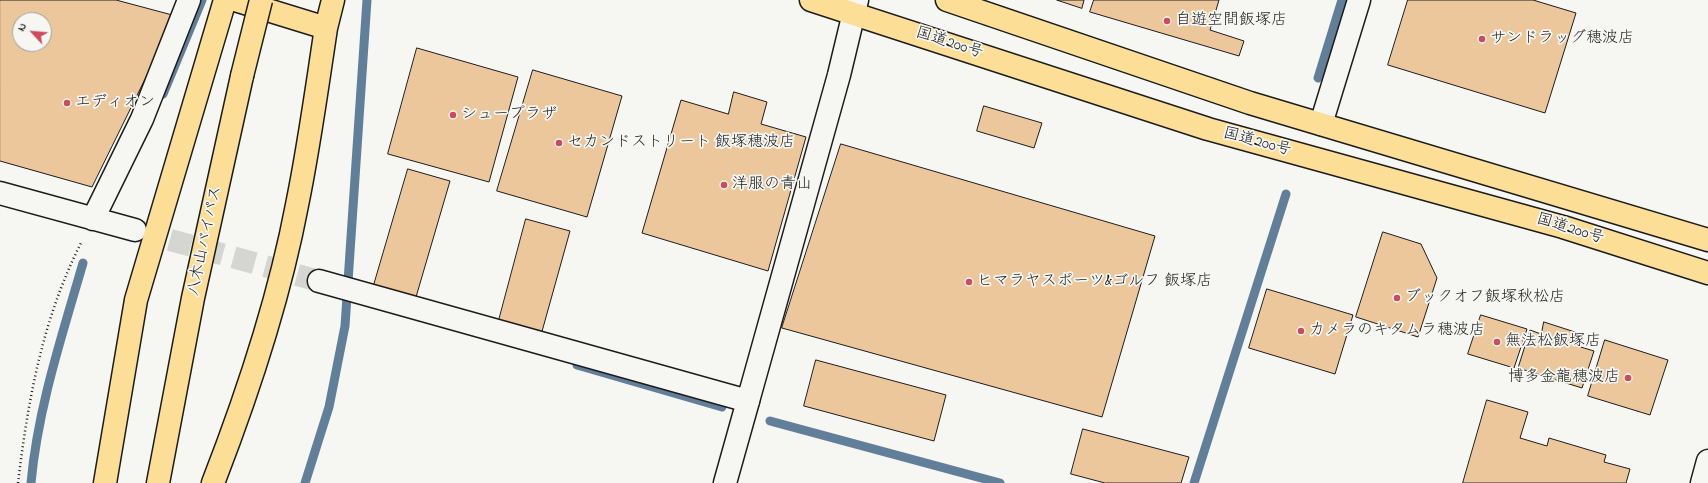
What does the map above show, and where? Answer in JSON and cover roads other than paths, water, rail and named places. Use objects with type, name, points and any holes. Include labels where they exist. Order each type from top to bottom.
[{"type":"highway","points":[[105,483],[136,300],[225,0]]},
{"type":"highway","points":[[235,0],[326,28]]},
{"type":"highway","name":"八木山バイパス","points":[[158,483],[193,298],[242,76],[261,0]]},
{"type":"highway","points":[[213,483],[237,421],[276,295],[297,205],[326,28],[333,0]]},
{"type":"highway","name":"国道200号","points":[[811,0],[855,6],[1208,129],[1564,227],[1708,273]]},
{"type":"highway","name":"国道200号","points":[[947,0],[1229,96],[1708,240]]},
{"type":"street","points":[[93,219],[142,119],[189,0]]},
{"type":"street","points":[[1321,124],[1359,0]]},
{"type":"street","points":[[726,483],[839,75],[855,6]]},
{"type":"street","points":[[0,193],[135,230]]},
{"type":"street","points":[[327,283],[748,401]]},
{"type":"street","points":[[1702,483],[1708,461]]},
{"type":"waterway","points":[[163,94],[202,0]]},
{"type":"waterway","points":[[305,483],[329,407],[345,326],[367,0]]},
{"type":"waterway","points":[[1318,78],[1342,0]]},
{"type":"waterway","points":[[1194,483],[1286,194]]},
{"type":"waterway","points":[[31,483],[34,455],[45,399],[83,263]]},
{"type":"waterway","points":[[577,365],[722,407]]},
{"type":"waterway","points":[[770,421],[1000,483]]},
{"type":"tunnel","points":[[138,231],[319,281]]},
{"type":"place","name":"自遊空間飯塚店","points":[[1167,21]]},
{"type":"place","name":"サンドラッグ穂波店","points":[[1482,39]]},
{"type":"place","name":"エディオン","points":[[67,103]]},
{"type":"place","name":"シュープラザ","points":[[453,115]]},
{"type":"place","name":"セカンドストリート 飯塚穂波店","points":[[559,143]]},
{"type":"place","name":"洋服の青山","points":[[724,185]]},
{"type":"place","name":"ヒマラヤスポーツ&ゴルフ 飯塚店","points":[[969,282]]},
{"type":"place","name":"ブックオフ飯塚秋松店","points":[[1397,298]]},
{"type":"place","name":"カメラのキタムラ穂波店","points":[[1301,331]]},
{"type":"place","name":"無法松飯塚店","points":[[1497,342]]},
{"type":"place","name":"博多金龍穂波店","points":[[1628,378]]}]
